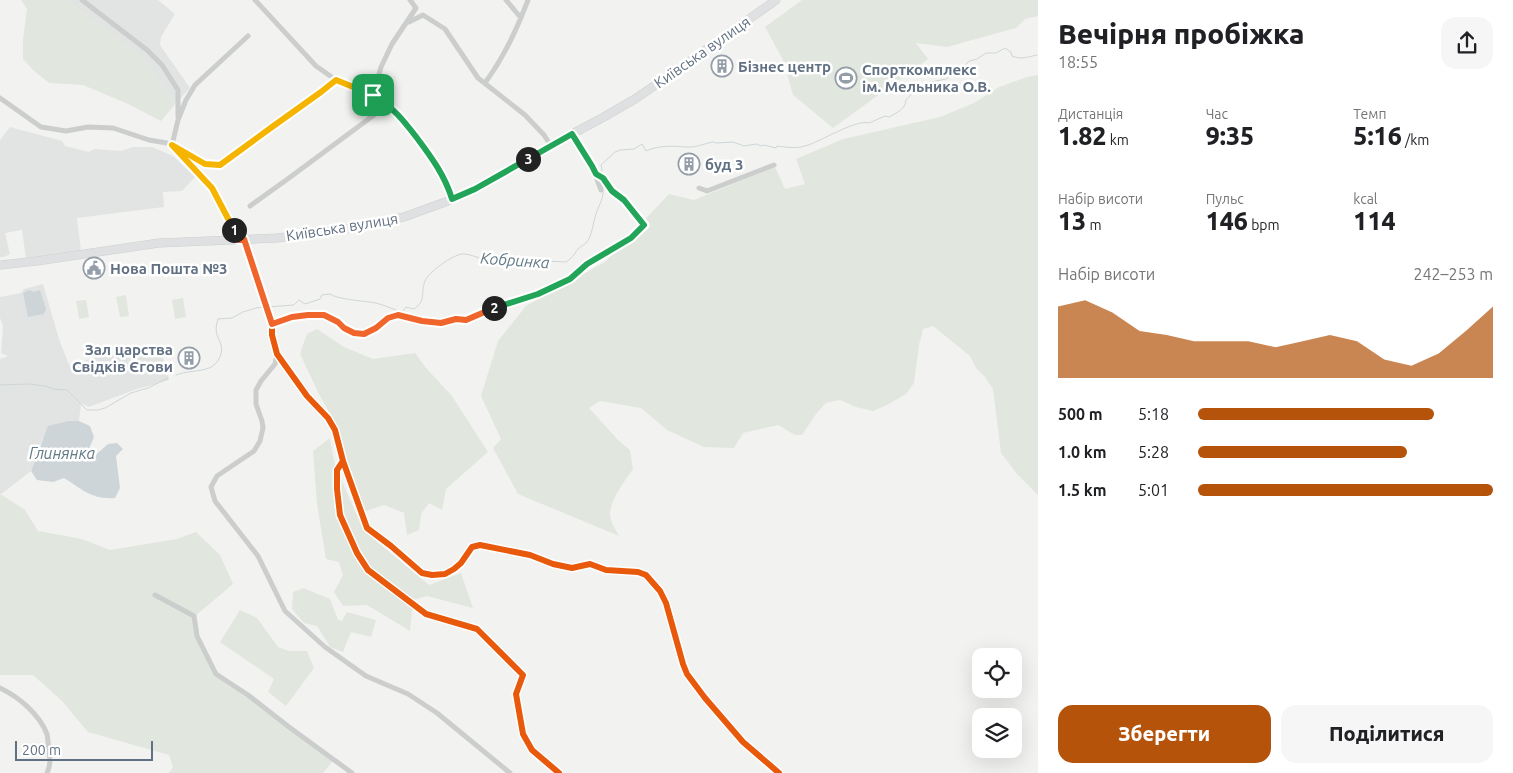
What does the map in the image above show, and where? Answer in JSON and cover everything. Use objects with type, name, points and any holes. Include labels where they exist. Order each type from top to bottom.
[{"type":"main road","name":"Київська вулиця","points":[[0,265],[159,243],[313,234],[404,218],[475,189],[635,99],[776,0]]},
{"type":"street","points":[[82,0],[147,50],[162,65],[178,90],[178,120]]},
{"type":"street","points":[[254,0],[316,66],[336,80],[373,95],[392,108],[403,119],[441,172],[452,199]]},
{"type":"street","points":[[250,206],[371,118],[377,109],[373,95],[381,68],[392,44],[416,8],[410,0]]},
{"type":"street","points":[[506,0],[521,18]]},
{"type":"street","points":[[486,83],[501,60],[528,0]]},
{"type":"street","points":[[408,22],[423,15],[446,28],[478,78],[525,115],[544,135],[551,146]]},
{"type":"street","points":[[172,145],[178,120],[186,100],[195,85],[248,36]]},
{"type":"street","points":[[0,98],[41,127],[66,131],[88,127],[113,128],[149,140],[167,143],[205,164],[220,165],[336,80]]},
{"type":"street","points":[[272,324],[292,317],[324,315],[354,333],[364,334],[376,328],[388,318],[398,315],[422,321],[441,323],[456,319],[466,320],[484,311],[538,294],[570,279],[587,264],[631,238],[644,225],[624,200],[612,191],[599,176],[572,134]]},
{"type":"street","points":[[172,145],[212,188],[241,239],[272,324],[272,335],[277,354],[308,396],[328,418],[335,430],[343,461],[367,528],[392,546],[422,574],[445,574],[461,563],[472,547],[480,545],[530,555],[553,564],[572,568],[590,564],[606,570],[638,572],[646,575],[660,591],[666,603],[687,674],[743,742],[779,773]]},
{"type":"street","points":[[699,188],[707,191],[774,165]]},
{"type":"street","points":[[599,176],[601,190]]},
{"type":"street","points":[[277,354],[275,364],[256,390],[256,404],[263,428],[260,441],[254,451],[217,476],[212,482],[210,487],[215,501],[258,556],[285,611],[338,657],[366,676],[408,694],[437,713],[510,773]]},
{"type":"street","points":[[343,461],[337,470],[340,515],[357,554],[368,570],[426,614],[476,628],[523,675],[516,694],[523,734],[532,750],[559,773]]},
{"type":"street","points":[[155,595],[194,616],[197,636],[216,674],[248,695],[352,773]]},
{"type":"street","points":[[0,688],[12,694],[26,705],[39,720],[47,735],[51,764],[47,773]]},
{"type":"shaded area","points":[[21,0],[66,0],[143,58],[175,104],[161,121],[128,104],[83,85],[49,83],[23,59],[23,39],[27,9]]},
{"type":"shaded area","points":[[66,0],[158,0],[175,14],[161,37],[160,45],[190,88],[175,104],[143,58]]},
{"type":"shaded area","name":"Спорткомплекс ім. Мельника О.В.","points":[[802,0],[1038,0],[1038,16],[1025,19],[1016,28],[947,47],[916,43],[928,59],[833,128],[793,95],[783,60],[765,27]]},
{"type":"shaded area","points":[[1038,75],[1038,495],[1017,474],[1001,453],[993,389],[976,368],[970,356],[933,326],[923,329],[914,383],[906,394],[873,411],[856,407],[840,400],[826,403],[802,435],[795,435],[778,425],[743,433],[734,448],[704,447],[667,430],[641,408],[600,401],[589,408],[618,440],[630,450],[633,469],[622,484],[610,513],[619,536],[518,494],[493,448],[501,439],[481,396],[498,341],[526,306],[605,262],[669,194],[694,200],[775,167],[785,189],[805,184],[796,159],[843,139],[940,117],[974,103],[999,87]]},
{"type":"shaded area","points":[[10,127],[62,141],[65,146],[89,152],[94,149],[121,151],[133,147],[152,147],[173,156],[195,177],[182,191],[163,192],[164,207],[77,218],[81,251],[26,259],[22,230],[5,233],[10,254],[0,257],[0,140]]},
{"type":"shaded area","points":[[43,284],[59,339],[69,365],[105,355],[123,354],[159,344],[169,380],[134,390],[89,407],[81,403],[79,421],[58,423],[42,440],[31,471],[0,495],[0,359],[8,356],[1,353],[3,326],[0,318],[0,297],[21,293],[24,289]]},
{"type":"shaded area","points":[[126,295],[129,316],[120,317],[116,297]]},
{"type":"shaded area","points":[[183,298],[186,317],[175,319],[172,300]]},
{"type":"shaded area","points":[[86,300],[89,317],[79,319],[76,301]]},
{"type":"shaded area","points":[[317,329],[344,347],[373,359],[415,353],[452,396],[488,452],[446,489],[442,510],[429,503],[421,514],[419,530],[407,535],[404,513],[384,505],[363,512],[346,464],[340,432],[300,354],[307,334]]},
{"type":"shaded area","points":[[330,438],[335,466],[364,531],[429,585],[461,573],[473,608],[427,596],[413,600],[410,631],[367,605],[343,606],[334,592],[343,575],[339,562],[326,559],[317,504],[313,451]]},
{"type":"shaded area","points":[[0,495],[25,510],[38,531],[82,539],[110,550],[177,539],[196,532],[220,555],[233,584],[194,617],[197,636],[216,674],[334,760],[323,773],[169,773],[173,767],[169,755],[88,732],[62,701],[33,675],[0,675]]},
{"type":"shaded area","points":[[303,588],[330,599],[338,620],[342,621],[347,612],[376,620],[371,637],[351,632],[343,652],[330,647],[317,626],[304,623],[292,609],[293,592]]},
{"type":"shaded area","points":[[240,610],[257,618],[278,647],[289,651],[307,651],[314,668],[286,706],[268,692],[274,679],[220,642]]},
{"type":"water","points":[[29,290],[34,292],[40,290],[46,309],[44,314],[28,317],[23,293]]},
{"type":"water","name":"Глинянка","points":[[67,421],[79,421],[90,426],[94,437],[85,458],[92,458],[108,444],[117,443],[123,449],[116,456],[120,488],[115,498],[94,495],[82,490],[64,478],[53,482],[37,480],[31,471],[48,426]]},
{"type":"waterway","name":"Кобринка","points":[[601,175],[601,165],[615,152],[634,149],[642,144],[646,151],[661,147],[690,147],[714,142],[733,142],[744,146],[756,144],[776,148],[777,146],[794,148],[805,146],[847,127],[869,123],[885,116],[889,117],[902,108],[906,100],[916,89],[931,82],[946,79],[961,70],[969,61],[977,59],[986,53],[996,53],[1005,48],[1011,52],[1012,56],[1019,58],[1037,55]]},
{"type":"waterway","name":"Кобринка","points":[[268,307],[294,305],[299,300],[305,304],[320,299],[322,295],[330,294],[370,302],[402,312],[406,307],[414,309],[418,306],[422,300],[427,277],[441,264],[458,255],[469,255],[489,261],[501,259],[566,262],[590,237],[603,194],[600,179]]},
{"type":"waterway","name":"Кобринка","points":[[176,375],[210,368],[218,360],[222,349],[216,330],[218,319],[232,318],[243,312],[264,307]]},
{"type":"waterway","name":"Кобринка","points":[[0,385],[28,384],[67,390],[87,410],[98,410],[131,393],[148,388],[168,378]]},
{"type":"cycle path","points":[[272,324],[291,317],[324,315],[353,333],[364,334],[389,318],[398,315],[422,321],[441,323],[456,319],[466,319],[484,311],[538,294],[570,279],[587,265],[631,238],[645,225],[624,200],[612,191],[603,178],[596,174]]},
{"type":"cycle path","points":[[244,239],[272,324],[272,335],[277,354],[307,396],[328,418],[335,430],[343,461],[337,470],[340,515],[357,553],[368,570],[426,614],[477,629],[523,675],[516,694],[523,734],[532,750],[559,773]]},
{"type":"cycle path","points":[[343,461],[367,528],[422,573],[432,575],[445,574],[461,563],[472,547],[480,545],[530,555],[553,564],[572,568],[590,564],[606,570],[638,572],[646,575],[660,591],[666,603],[687,674],[743,742],[779,773]]},
{"type":"place","name":"Бізнес центр","points":[[722,66]]},
{"type":"place","name":"Спорткомплекс ім. Мельника О.В.","points":[[846,78]]},
{"type":"place","name":"буд 3","points":[[689,164]]},
{"type":"place","name":"Нова Пошта №3","points":[[94,268]]},
{"type":"place","name":"Зал царства Свідків Єгови","points":[[189,358]]},
{"type":"route","points":[[336,80],[373,95],[392,108],[403,119],[441,172],[452,199],[475,189],[572,134],[596,174],[603,178],[612,191],[624,200],[644,225],[631,238],[587,264],[570,279],[538,294],[484,311],[466,320],[456,319],[441,323],[422,321],[398,315],[388,318],[376,328],[364,334],[354,333],[324,315],[292,317],[272,324],[244,239],[239,240],[230,219],[212,188],[172,145],[205,164],[220,165],[336,80]]}]
